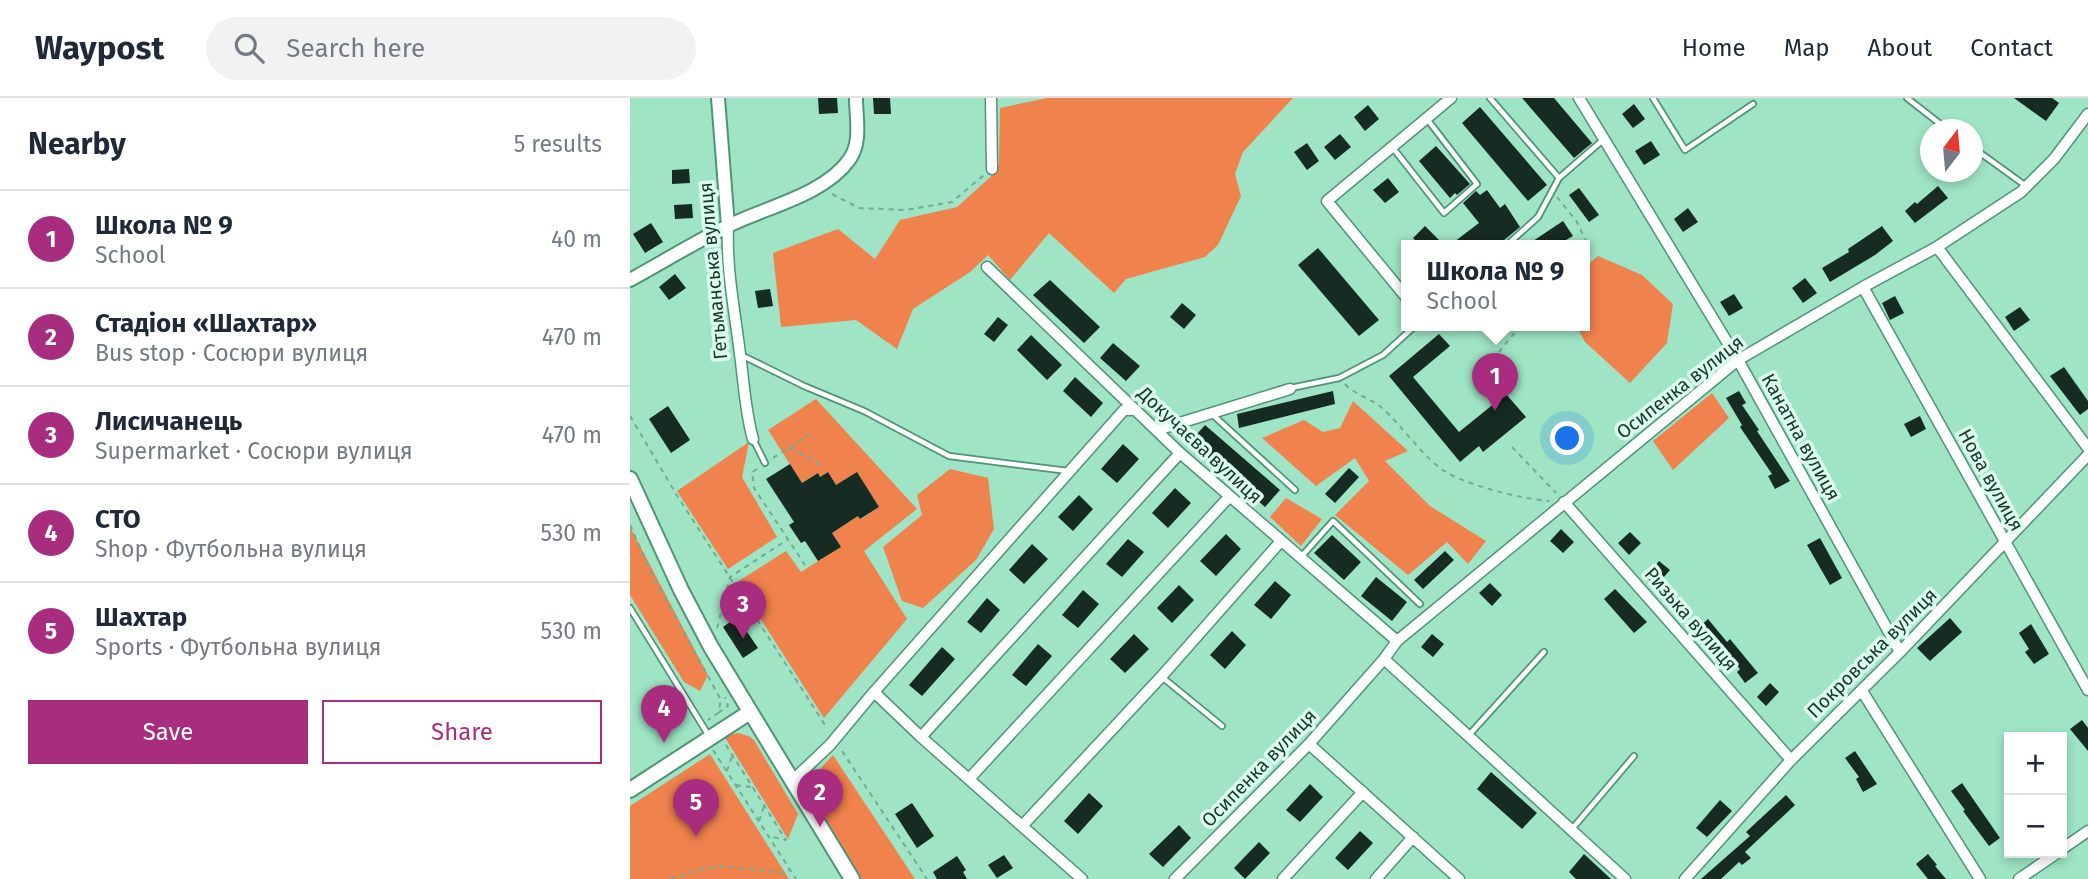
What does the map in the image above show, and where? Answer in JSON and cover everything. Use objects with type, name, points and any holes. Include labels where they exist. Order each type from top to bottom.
[{"type":"main road","points":[[630,479],[681,590],[750,712],[852,879]]},
{"type":"main road","points":[[630,790],[750,712]]},
{"type":"street","name":"Гетьманська вулиця","points":[[718,98],[728,226],[727,245],[746,417],[753,439]]},
{"type":"street","points":[[630,280],[728,226],[819,187],[838,173],[851,159],[857,144],[856,98]]},
{"type":"street","points":[[990,98],[992,169]]},
{"type":"street","points":[[1401,291],[1327,201],[1451,98]]},
{"type":"street","name":"Канатна вулиця","points":[[1581,99],[1738,360],[1900,652]]},
{"type":"street","name":"Осипенка вулиця","points":[[1175,879],[1309,744],[1397,641],[1738,360],[1937,247],[2026,187],[2054,159],[2088,114]]},
{"type":"street","points":[[1937,247],[2088,448]]},
{"type":"street","name":"Докучаєва вулиця","points":[[987,267],[1180,453],[1397,641]]},
{"type":"street","name":"Нова вулиця","points":[[1863,287],[2088,690]]},
{"type":"street","points":[[1157,430],[1290,388]]},
{"type":"street","points":[[792,781],[834,739],[1124,410],[1136,410]]},
{"type":"street","points":[[921,737],[1180,453]]},
{"type":"street","name":"Покровська вулиця","points":[[1685,879],[1791,760],[1900,652],[2088,455]]},
{"type":"street","points":[[969,779],[1229,497]]},
{"type":"street","name":"Ризька вулиця","points":[[1564,502],[1791,760]]},
{"type":"street","points":[[1023,825],[1161,677],[1282,541]]},
{"type":"street","points":[[1384,659],[1625,879]]},
{"type":"street","points":[[1862,691],[1980,879]]},
{"type":"street","points":[[874,692],[1082,879]]},
{"type":"street","points":[[1309,744],[1460,879]]},
{"type":"street","points":[[1283,879],[1363,792]]},
{"type":"street","points":[[2067,846],[2088,831]]},
{"type":"street","points":[[1376,879],[1413,837]]},
{"type":"street","points":[[2019,879],[2050,858]]},
{"type":"lane","points":[[1490,98],[1559,178]]},
{"type":"lane","points":[[1653,98],[1685,150],[1753,104]]},
{"type":"lane","points":[[1907,98],[1934,119]]},
{"type":"lane","points":[[1392,147],[1444,213],[1477,184],[1426,118]]},
{"type":"lane","points":[[1513,240],[1538,217],[1559,178],[1605,138]]},
{"type":"lane","points":[[1983,155],[2026,187]]},
{"type":"lane","points":[[1290,388],[1339,378],[1383,355],[1409,331]]},
{"type":"lane","points":[[740,355],[864,411],[949,456],[1069,471]]},
{"type":"lane","points":[[1211,413],[1295,490]]},
{"type":"lane","points":[[753,439],[765,463]]},
{"type":"lane","points":[[1300,557],[1333,521],[1420,604]]},
{"type":"lane","points":[[630,608],[711,737]]},
{"type":"lane","points":[[1468,736],[1544,652]]},
{"type":"lane","points":[[1161,677],[1222,726]]},
{"type":"lane","points":[[1571,830],[1634,756]]},
{"type":"path","points":[[819,187],[859,208],[906,210],[952,202],[992,169]]},
{"type":"path","points":[[1553,190],[1577,222],[1585,240]]},
{"type":"path","points":[[1486,368],[1516,331]]},
{"type":"path","points":[[1339,378],[1351,391],[1380,406],[1445,472],[1493,490],[1533,500],[1564,502]]},
{"type":"path","points":[[630,415],[676,494],[927,879]]},
{"type":"path","points":[[805,565],[754,488],[752,472],[810,434]]},
{"type":"path","points":[[789,447],[821,467]]},
{"type":"path","points":[[1512,447],[1564,502]]},
{"type":"path","points":[[630,525],[653,576],[720,700],[718,713],[701,724]]},
{"type":"path","points":[[717,630],[730,577],[788,540]]},
{"type":"path","points":[[711,737],[732,755],[786,840],[768,836]]},
{"type":"path","points":[[711,737],[726,772],[796,879]]},
{"type":"path","points":[[726,772],[732,755]]},
{"type":"path","points":[[735,785],[752,787]]},
{"type":"path","points":[[759,822],[764,805]]},
{"type":"path","points":[[671,879],[697,870],[721,866],[785,873],[790,870]]},
{"type":"shaded area","points":[[1047,98],[1293,98],[1243,152],[1235,174],[1241,196],[1218,245],[1205,257],[1126,279],[1114,293],[1049,233],[1010,280],[988,255],[970,272],[913,309],[897,349],[856,320],[781,327],[773,253],[838,229],[875,259],[900,220],[957,207],[995,173],[999,164],[1000,108]]},
{"type":"shaded area","points":[[1598,256],[1642,275],[1673,304],[1667,343],[1630,383],[1585,342],[1579,331],[1590,331],[1590,263]]},
{"type":"shaded area","points":[[1712,393],[1729,418],[1673,470],[1653,441]]},
{"type":"shaded area","points":[[816,399],[917,509],[864,551],[907,619],[824,718],[737,582],[786,551],[801,572],[840,547],[832,533],[858,516],[861,519],[879,507],[857,473],[836,485],[827,472],[820,477],[818,473],[802,483],[768,430]]},
{"type":"shaded area","points":[[1353,401],[1408,451],[1385,461],[1430,506],[1486,541],[1468,564],[1447,542],[1408,575],[1335,515],[1369,481],[1355,458],[1316,486],[1262,438],[1304,420],[1323,432],[1340,428]]},
{"type":"shaded area","points":[[749,442],[742,477],[777,537],[728,569],[677,491]]},
{"type":"shaded area","points":[[950,469],[988,478],[994,529],[976,560],[923,608],[902,601],[883,547],[922,515],[917,495]]},
{"type":"shaded area","points":[[1286,498],[1322,519],[1301,546],[1270,517]]},
{"type":"shaded area","points":[[630,527],[708,675],[700,691],[684,682],[630,595]]},
{"type":"shaded area","points":[[738,733],[754,740],[798,814],[788,839],[724,736]]},
{"type":"shaded area","points":[[710,754],[789,879],[630,879],[630,806]]},
{"type":"shaded area","points":[[833,755],[915,879],[860,879],[804,786]]},
{"type":"building","points":[[818,98],[837,98],[838,113],[819,114]]},
{"type":"building","points":[[873,98],[890,98],[891,114],[874,114]]},
{"type":"building","points":[[1522,98],[1554,98],[1592,143],[1574,158]]},
{"type":"building","points":[[2014,98],[2052,98],[2059,103],[2046,121]]},
{"type":"building","points":[[1634,104],[1645,119],[1633,128],[1622,114]]},
{"type":"building","points":[[1368,105],[1379,119],[1365,131],[1354,117]]},
{"type":"building","points":[[1480,107],[1547,185],[1528,201],[1462,123]]},
{"type":"building","points":[[1340,134],[1351,147],[1335,160],[1324,147]]},
{"type":"building","points":[[1651,141],[1660,155],[1644,165],[1635,151]]},
{"type":"building","points":[[1307,143],[1319,161],[1307,170],[1294,152]]},
{"type":"building","points":[[1436,146],[1470,184],[1450,198],[1419,161]]},
{"type":"building","points":[[689,169],[690,183],[672,184],[672,170]]},
{"type":"building","points":[[1388,178],[1399,192],[1385,203],[1373,190]]},
{"type":"building","points":[[1938,186],[1948,198],[1915,223],[1905,211]]},
{"type":"building","points":[[1579,188],[1599,215],[1589,222],[1569,195]]},
{"type":"building","points":[[1487,190],[1500,208],[1505,204],[1520,227],[1504,240],[1457,240],[1479,223],[1463,203],[1476,191],[1480,195]]},
{"type":"building","points":[[692,204],[693,218],[675,219],[674,205]]},
{"type":"building","points":[[1688,208],[1698,222],[1683,232],[1674,219]]},
{"type":"building","points":[[1563,221],[1573,236],[1566,240],[1534,240]]},
{"type":"building","points":[[651,223],[663,242],[645,253],[633,234]]},
{"type":"building","points":[[1425,226],[1439,240],[1415,240],[1413,238]]},
{"type":"building","points":[[1882,226],[1893,241],[1830,282],[1822,268],[1849,252],[1848,249]]},
{"type":"building","points":[[1318,248],[1379,320],[1359,336],[1298,265]]},
{"type":"building","points":[[675,274],[686,288],[669,300],[659,287]]},
{"type":"building","points":[[1805,278],[1817,293],[1803,303],[1792,288]]},
{"type":"building","points":[[1050,280],[1100,327],[1084,343],[1033,295]]},
{"type":"building","points":[[770,289],[773,306],[758,308],[755,291]]},
{"type":"building","points":[[1734,294],[1743,308],[1729,316],[1720,302]]},
{"type":"building","points":[[1895,296],[1904,313],[1890,320],[1882,303]]},
{"type":"building","points":[[1182,303],[1196,315],[1184,329],[1170,317]]},
{"type":"building","points":[[2020,307],[2030,320],[2014,331],[2005,317]]},
{"type":"building","points":[[998,317],[1008,325],[994,342],[984,334]]},
{"type":"building","points":[[1439,334],[1450,346],[1413,377],[1459,432],[1506,394],[1526,417],[1483,452],[1479,446],[1460,462],[1389,376]]},
{"type":"building","points":[[1031,335],[1062,365],[1047,380],[1017,350]]},
{"type":"building","points":[[1113,343],[1140,366],[1126,381],[1100,358]]},
{"type":"building","points":[[2064,367],[2088,401],[2088,409],[2080,415],[2050,376]]},
{"type":"building","points":[[1075,377],[1103,403],[1091,417],[1063,391]]},
{"type":"building","points":[[1333,391],[1335,404],[1239,428],[1237,414]]},
{"type":"building","points":[[1739,391],[1746,403],[1742,405],[1790,481],[1775,489],[1768,476],[1772,474],[1740,427],[1742,425],[1726,398]]},
{"type":"building","points":[[668,406],[690,440],[671,453],[649,419]]},
{"type":"building","points":[[1920,416],[1926,429],[1911,437],[1904,424]]},
{"type":"building","points":[[1205,425],[1280,490],[1265,507],[1190,442]]},
{"type":"building","points":[[1123,444],[1139,459],[1117,483],[1101,469]]},
{"type":"building","points":[[790,464],[802,483],[818,473],[820,477],[828,472],[836,485],[857,472],[879,507],[860,519],[858,516],[832,533],[841,547],[818,561],[805,541],[801,543],[789,525],[794,522],[766,479]]},
{"type":"building","points":[[1349,468],[1359,477],[1335,503],[1325,494]]},
{"type":"building","points":[[1175,488],[1191,503],[1168,528],[1152,513]]},
{"type":"building","points":[[1079,495],[1093,509],[1073,531],[1058,517]]},
{"type":"building","points":[[1561,529],[1574,542],[1563,553],[1550,541]]},
{"type":"building","points":[[1630,532],[1641,543],[1629,555],[1618,543]]},
{"type":"building","points":[[1226,534],[1241,549],[1216,576],[1200,561]]},
{"type":"building","points":[[1332,535],[1361,562],[1344,580],[1314,553]]},
{"type":"building","points":[[1820,538],[1842,578],[1830,585],[1807,545]]},
{"type":"building","points":[[1128,539],[1144,552],[1122,577],[1106,564]]},
{"type":"building","points":[[1032,544],[1048,559],[1024,584],[1009,570]]},
{"type":"building","points":[[1445,551],[1454,560],[1423,589],[1414,580]]},
{"type":"building","points":[[1659,561],[1670,570],[1656,586],[1646,577]]},
{"type":"building","points":[[1376,577],[1407,602],[1392,621],[1361,596]]},
{"type":"building","points":[[1275,581],[1291,595],[1271,619],[1254,605]]},
{"type":"building","points":[[1490,583],[1502,595],[1492,606],[1479,593]]},
{"type":"building","points":[[1179,585],[1194,600],[1172,623],[1157,608]]},
{"type":"building","points":[[1615,589],[1647,622],[1634,633],[1604,599]]},
{"type":"building","points":[[1083,590],[1099,604],[1078,628],[1062,615]]},
{"type":"building","points":[[987,598],[1000,610],[981,633],[967,622]]},
{"type":"building","points":[[737,617],[758,648],[743,658],[723,627]]},
{"type":"building","points":[[1950,618],[1962,632],[1930,661],[1917,648]]},
{"type":"building","points":[[1708,619],[1727,642],[1730,639],[1758,673],[1745,683],[1737,672],[1740,669],[1712,638],[1707,642],[1697,629]]},
{"type":"building","points":[[2031,624],[2049,654],[2034,664],[2025,652],[2029,649],[2019,633]]},
{"type":"building","points":[[1232,631],[1246,645],[1225,669],[1210,655]]},
{"type":"building","points":[[1134,634],[1149,649],[1125,673],[1110,659]]},
{"type":"building","points":[[1432,634],[1444,644],[1433,657],[1421,647]]},
{"type":"building","points":[[1038,644],[1052,656],[1026,686],[1012,675]]},
{"type":"building","points":[[942,647],[955,659],[922,696],[909,685]]},
{"type":"building","points":[[1770,683],[1779,692],[1766,706],[1757,697]]},
{"type":"building","points":[[2082,720],[2088,728],[2088,751],[2070,729]]},
{"type":"building","points":[[1855,751],[1877,784],[1863,792],[1856,779],[1859,777],[1845,758]]},
{"type":"building","points":[[1491,772],[1537,813],[1522,829],[1477,789]]},
{"type":"building","points":[[1962,783],[2000,838],[1989,846],[1951,791]]},
{"type":"building","points":[[1310,784],[1323,797],[1300,822],[1286,810]]},
{"type":"building","points":[[1089,793],[1103,806],[1078,834],[1064,821]]},
{"type":"building","points":[[1786,795],[1795,805],[1745,852],[1751,858],[1742,865],[1739,862],[1721,879],[1701,879],[1750,836],[1746,832]]},
{"type":"building","points":[[1720,800],[1732,811],[1707,837],[1696,828]]},
{"type":"building","points":[[912,803],[934,836],[917,848],[895,814]]},
{"type":"building","points":[[1179,825],[1191,838],[1163,867],[1149,854]]},
{"type":"building","points":[[1360,831],[1373,843],[1348,870],[1335,858]]},
{"type":"building","points":[[1259,842],[1270,853],[1245,879],[1234,868]]},
{"type":"building","points":[[1584,854],[1611,879],[1576,879],[1569,872]]},
{"type":"building","points":[[1928,854],[1946,879],[1928,879],[1916,864]]},
{"type":"building","points":[[1004,855],[1013,868],[997,878],[988,865]]},
{"type":"building","points":[[957,856],[966,870],[963,872],[967,879],[937,879],[933,872]]},
{"type":"place","name":"Школа № 9","points":[[1495,411]]},
{"type":"place","name":"Лисичанець","points":[[743,639]]},
{"type":"place","name":"СТО","points":[[664,743]]},
{"type":"place","name":"Стадіон «Шахтар»","points":[[820,827]]},
{"type":"place","name":"Шахтар","points":[[696,837]]}]
